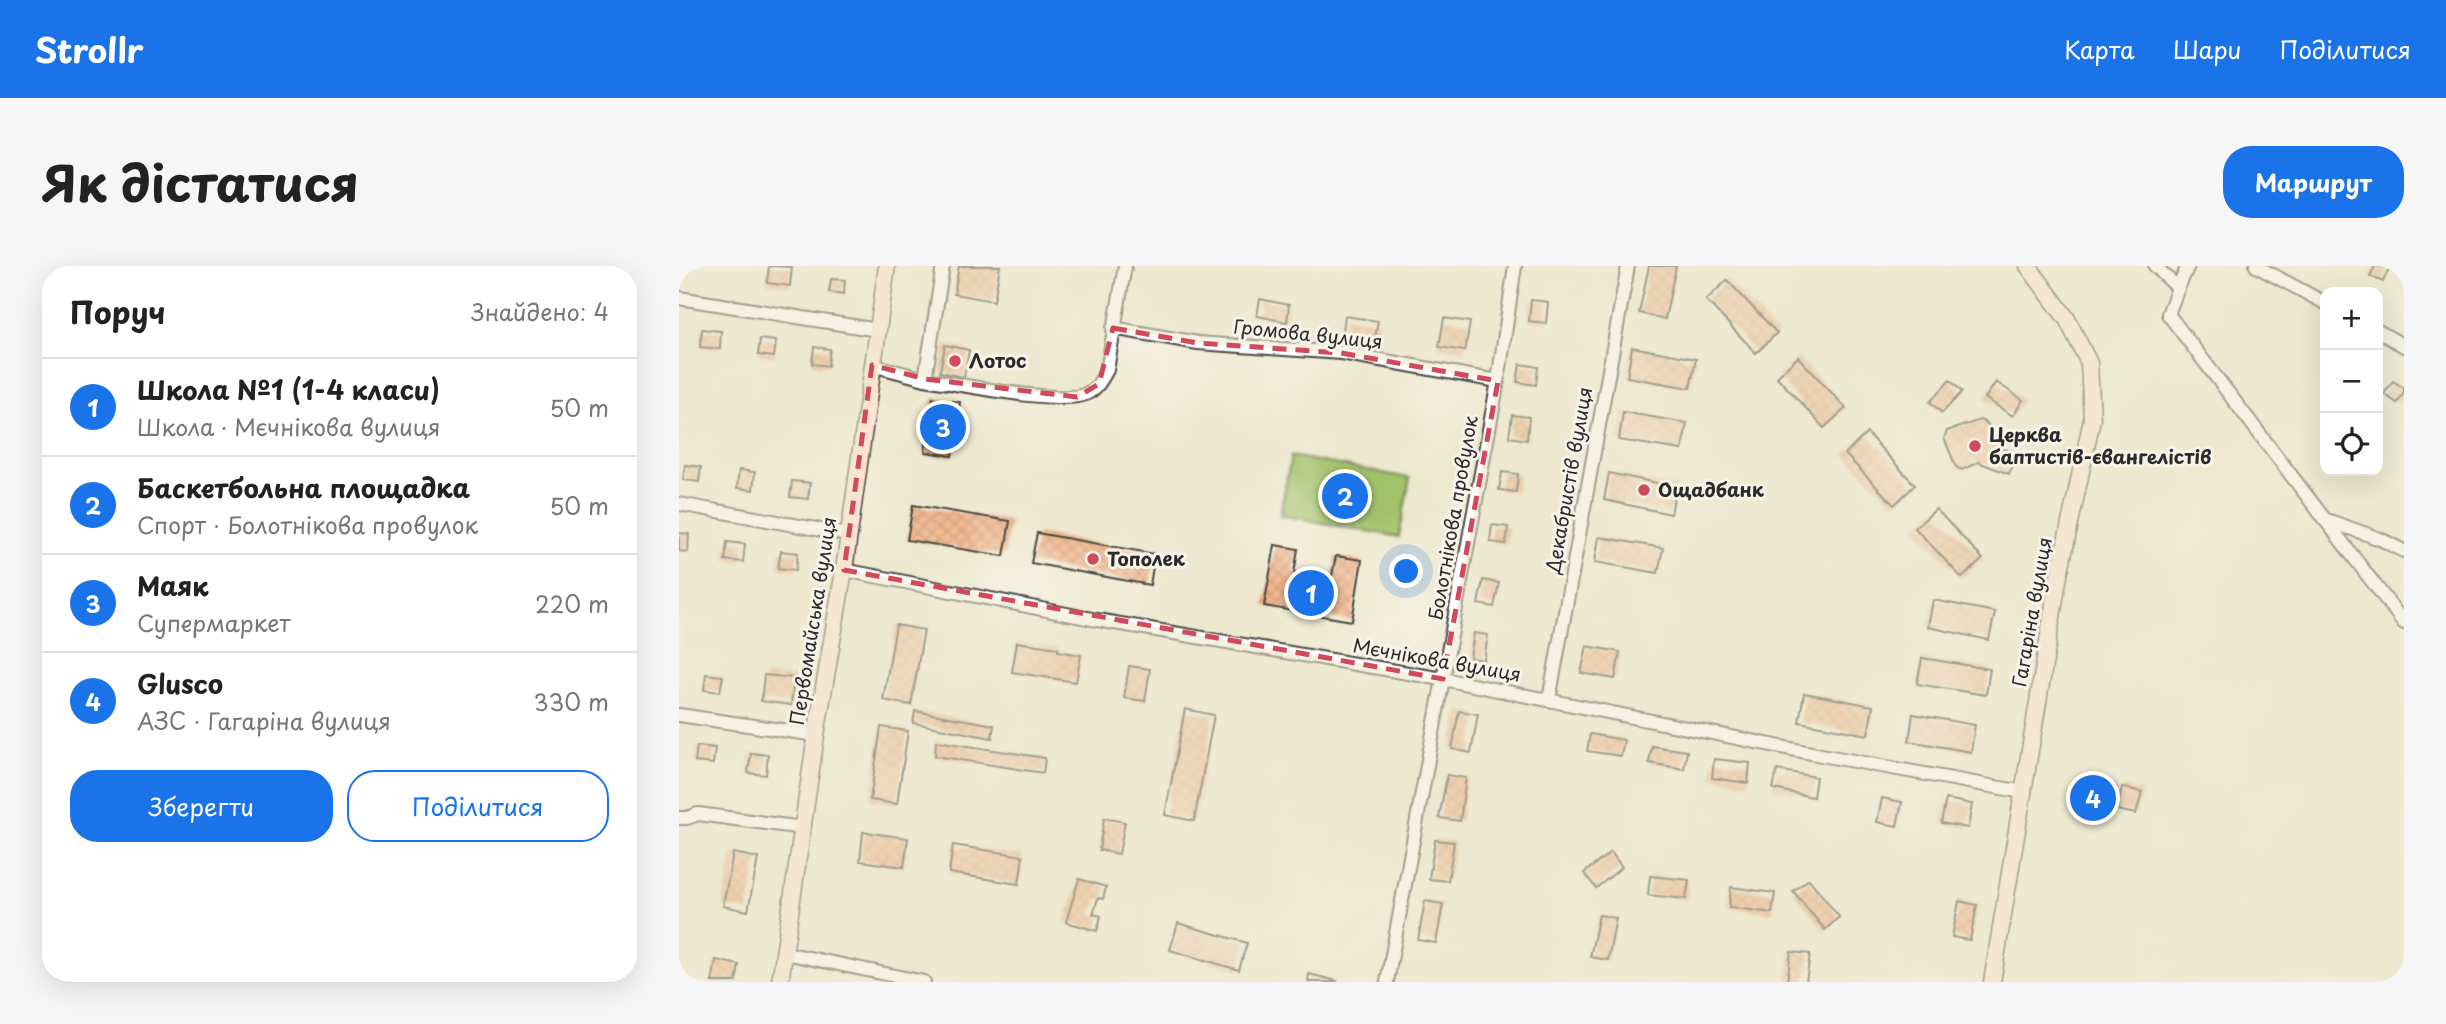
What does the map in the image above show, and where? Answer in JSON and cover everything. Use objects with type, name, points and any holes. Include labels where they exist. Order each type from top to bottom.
[{"type":"main road","name":"Первомайська вулиця","points":[[780,982],[816,736],[844,570],[887,266]]},
{"type":"main road","name":"Гагаріна вулиця","points":[[1992,982],[2058,580],[2092,419],[2089,363],[2067,319],[2028,266]]},
{"type":"street","points":[[925,379],[943,266]]},
{"type":"street","points":[[872,365],[925,379],[1046,396],[1077,397],[1099,384],[1107,370],[1125,266]]},
{"type":"street","name":"Болотнікова провулок","points":[[1387,982],[1498,381],[1515,266]]},
{"type":"street","name":"Декабристів вулиця","points":[[1549,700],[1627,266]]},
{"type":"street","points":[[2155,266],[2178,288]]},
{"type":"street","points":[[2188,266],[2168,314],[2404,623]]},
{"type":"street","points":[[2256,266],[2320,300]]},
{"type":"street","points":[[679,298],[878,330]]},
{"type":"street","name":"Громова вулиця","points":[[1113,328],[1198,343],[1341,353],[1498,381]]},
{"type":"street","points":[[2383,334],[2404,346]]},
{"type":"street","points":[[679,504],[849,535]]},
{"type":"street","points":[[2324,519],[2404,551]]},
{"type":"street","name":"Мєчнікова вулиця","points":[[844,570],[1097,620],[1443,679],[1821,755],[2023,792]]},
{"type":"street","points":[[679,715],[816,736]]},
{"type":"street","points":[[679,818],[698,814],[803,828]]},
{"type":"street","points":[[785,953],[924,982]]},
{"type":"highlighted area","points":[[1113,328],[1198,343],[1341,353],[1498,381],[1443,679],[844,570],[872,365],[925,379],[1077,397],[1099,384]]},
{"type":"green space","points":[[1291,456],[1410,478],[1399,537],[1280,515]]},
{"type":"building","points":[[769,266],[792,267],[790,286],[767,283]]},
{"type":"building","points":[[959,266],[1000,266],[994,301],[954,294]]},
{"type":"building","points":[[1649,266],[1676,266],[1665,319],[1639,313]]},
{"type":"building","points":[[2375,266],[2390,266],[2383,282],[2370,276]]},
{"type":"building","points":[[831,279],[845,280],[844,294],[829,292]]},
{"type":"building","points":[[1727,280],[1777,333],[1756,353],[1706,300]]},
{"type":"building","points":[[1260,299],[1289,305],[1287,322],[1257,316]]},
{"type":"building","points":[[1531,300],[1548,302],[1546,323],[1529,321]]},
{"type":"building","points":[[1345,316],[1378,321],[1374,342],[1342,337]]},
{"type":"building","points":[[1444,318],[1470,322],[1465,351],[1439,347]]},
{"type":"building","points":[[702,329],[721,331],[720,349],[700,347]]},
{"type":"building","points":[[760,339],[776,341],[774,357],[758,355]]},
{"type":"building","name":"Лотос","points":[[945,345],[969,350],[964,377],[940,372]]},
{"type":"building","points":[[814,347],[830,349],[828,366],[812,364]]},
{"type":"building","points":[[1632,347],[1696,359],[1690,388],[1627,377]]},
{"type":"building","points":[[1798,357],[1846,408],[1824,428],[1777,377]]},
{"type":"building","points":[[1520,364],[1538,367],[1536,385],[1517,382]]},
{"type":"building","points":[[1950,380],[1962,392],[1942,413],[1930,402]]},
{"type":"building","points":[[2393,381],[2404,388],[2404,393],[2397,403],[2384,394]]},
{"type":"building","points":[[1996,382],[2023,400],[2013,416],[1985,398]]},
{"type":"building","points":[[933,398],[960,402],[952,456],[925,452]]},
{"type":"building","points":[[1623,412],[1687,423],[1682,450],[1619,440]]},
{"type":"building","points":[[1512,415],[1529,417],[1527,440],[1509,437]]},
{"type":"building","name":"Церква баптистів-євангелістів","points":[[1980,420],[1987,423],[1993,436],[1991,440],[2002,445],[2001,448],[2018,454],[2009,474],[1978,462],[1962,470],[1956,467],[1944,438],[1947,431]]},
{"type":"building","points":[[1867,433],[1915,485],[1894,505],[1845,454]]},
{"type":"building","points":[[685,465],[701,467],[699,482],[683,480]]},
{"type":"building","points":[[739,470],[755,472],[753,490],[737,488]]},
{"type":"building","points":[[1502,472],[1518,474],[1516,492],[1499,490]]},
{"type":"building","points":[[1609,473],[1676,487],[1671,514],[1604,500]]},
{"type":"building","points":[[792,481],[810,483],[808,499],[790,497]]},
{"type":"building","points":[[913,505],[1010,521],[1004,556],[907,540]]},
{"type":"building","points":[[1936,509],[1983,559],[1962,578],[1915,528]]},
{"type":"building","points":[[1492,525],[1508,527],[1506,544],[1490,542]]},
{"type":"building","points":[[679,533],[689,534],[688,552],[679,551]]},
{"type":"building","name":"Тополек","points":[[1037,533],[1155,554],[1150,585],[1031,563]]},
{"type":"building","points":[[1599,537],[1663,548],[1658,573],[1595,562]]},
{"type":"building","points":[[727,542],[745,544],[743,562],[725,560]]},
{"type":"building","points":[[1275,545],[1298,549],[1294,573],[1331,580],[1336,556],[1362,560],[1352,621],[1264,606]]},
{"type":"building","points":[[781,551],[798,553],[796,570],[778,568]]},
{"type":"building","points":[[1483,580],[1499,583],[1494,607],[1478,604]]},
{"type":"building","points":[[1933,600],[1995,612],[1989,640],[1928,627]]},
{"type":"building","points":[[896,625],[924,630],[911,705],[883,700]]},
{"type":"building","points":[[1474,633],[1488,635],[1484,660],[1470,658]]},
{"type":"building","points":[[1017,642],[1058,648],[1058,651],[1081,655],[1076,682],[1012,672]]},
{"type":"building","points":[[1587,646],[1620,652],[1615,679],[1581,673]]},
{"type":"building","points":[[1922,658],[1990,669],[1986,695],[1917,684]]},
{"type":"building","points":[[1129,666],[1150,669],[1145,701],[1124,698]]},
{"type":"building","points":[[706,674],[723,676],[720,692],[704,690]]},
{"type":"building","points":[[764,675],[794,678],[791,705],[761,701]]},
{"type":"building","points":[[1804,693],[1873,706],[1868,735],[1799,722]]},
{"type":"building","points":[[1185,709],[1214,715],[1194,821],[1165,815]]},
{"type":"building","points":[[915,711],[994,725],[992,738],[913,723]]},
{"type":"building","points":[[1459,711],[1478,714],[1471,753],[1452,749]]},
{"type":"building","points":[[1913,714],[1975,725],[1971,752],[1909,741]]},
{"type":"building","points":[[881,727],[908,731],[897,804],[870,800]]},
{"type":"building","points":[[1590,734],[1624,740],[1621,756],[1587,751]]},
{"type":"building","points":[[936,741],[1045,758],[1043,773],[935,756]]},
{"type":"building","points":[[697,746],[715,748],[713,764],[695,762]]},
{"type":"building","points":[[1652,746],[1687,751],[1684,769],[1649,763]]},
{"type":"building","points":[[751,753],[768,755],[766,775],[748,773]]},
{"type":"building","points":[[1714,759],[1750,763],[1748,783],[1712,778]]},
{"type":"building","points":[[1777,770],[1816,777],[1813,797],[1773,789]]},
{"type":"building","points":[[1447,775],[1466,778],[1460,821],[1439,818]]},
{"type":"building","points":[[2089,782],[2117,788],[2113,806],[2085,800]]},
{"type":"building","points":[[2122,787],[2142,792],[2136,814],[2117,810]]},
{"type":"building","points":[[1882,798],[1902,802],[1897,826],[1877,822]]},
{"type":"building","points":[[1946,799],[1972,804],[1968,828],[1941,823]]},
{"type":"building","points":[[1104,818],[1125,822],[1119,854],[1099,850]]},
{"type":"building","points":[[863,832],[908,838],[904,867],[860,861]]},
{"type":"building","points":[[1435,840],[1454,842],[1448,881],[1429,879]]},
{"type":"building","points":[[953,845],[1023,856],[1019,884],[949,873]]},
{"type":"building","points":[[1611,852],[1622,867],[1596,888],[1584,873]]},
{"type":"building","points":[[733,853],[758,858],[748,911],[723,906]]},
{"type":"building","points":[[1650,876],[1689,880],[1686,899],[1648,895]]},
{"type":"building","points":[[1079,879],[1106,887],[1103,899],[1098,898],[1093,914],[1101,916],[1097,931],[1066,922]]},
{"type":"building","points":[[1809,879],[1839,917],[1825,930],[1793,891]]},
{"type":"building","points":[[1731,887],[1775,893],[1772,913],[1729,907]]},
{"type":"building","points":[[1425,901],[1443,904],[1436,943],[1418,940]]},
{"type":"building","points":[[1959,901],[1977,905],[1970,940],[1952,937]]},
{"type":"building","points":[[1599,915],[1616,918],[1608,960],[1590,957]]},
{"type":"building","points":[[1178,923],[1247,943],[1239,970],[1170,950]]},
{"type":"building","points":[[1791,952],[1810,954],[1806,982],[1787,982]]},
{"type":"building","points":[[716,960],[739,965],[736,982],[712,982]]},
{"type":"building","points":[[1309,974],[1337,981],[1308,982]]},
{"type":"place","name":"Лотос","points":[[955,361]]},
{"type":"place","name":"Маяк","points":[[943,427]]},
{"type":"place","name":"Церква баптистів-євангелістів","points":[[1975,446]]},
{"type":"place","name":"Ощадбанк","points":[[1644,490]]},
{"type":"place","name":"Баскетбольна площадка","points":[[1345,496]]},
{"type":"place","name":"Тополек","points":[[1093,559]]},
{"type":"place","name":"Школа №1 (1-4 класи)","points":[[1311,593]]},
{"type":"place","name":"Glusco","points":[[2093,798]]}]
